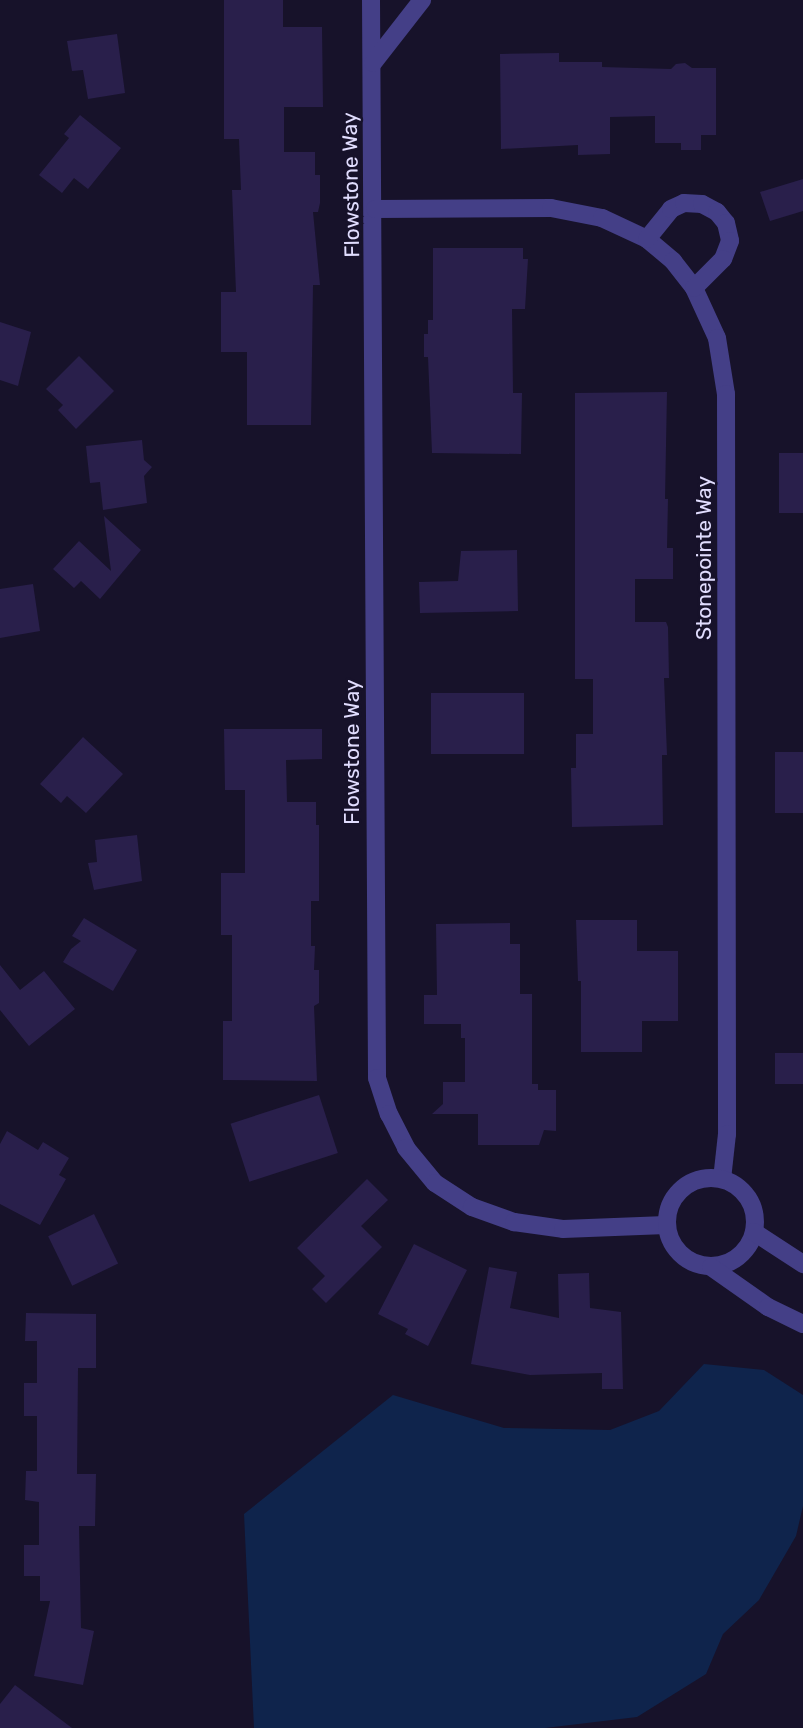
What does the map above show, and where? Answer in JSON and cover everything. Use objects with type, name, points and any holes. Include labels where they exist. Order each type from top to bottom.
[{"type":"street","name":"Flowstone Way","points":[[371,0],[375,209],[377,1078],[389,1114],[406,1148],[435,1183],[472,1207],[513,1222],[564,1228],[666,1226]]},
{"type":"street","points":[[373,64],[422,0]]},
{"type":"street","points":[[647,239],[671,209],[684,203],[702,204],[717,212],[726,223],[730,241],[723,259],[694,288]]},
{"type":"street","name":"Stonepointe Way","points":[[375,209],[551,208],[602,218],[647,239],[673,261],[694,288],[717,338],[726,394],[727,1134],[722,1179]]},
{"type":"street","points":[[711,1267],[726,1264],[739,1257],[749,1246],[755,1218],[745,1193],[722,1179],[708,1178],[682,1188],[667,1211],[666,1226],[669,1238],[686,1259],[711,1267],[768,1307],[803,1324]]},
{"type":"street","points":[[754,1232],[803,1264]]},
{"type":"water","points":[[704,1364],[764,1370],[803,1395],[803,1506],[796,1536],[759,1600],[723,1634],[706,1674],[637,1717],[545,1728],[254,1728],[244,1514],[393,1395],[504,1428],[610,1430],[659,1411]]},
{"type":"building","points":[[224,0],[283,0],[283,27],[322,27],[323,107],[284,107],[284,152],[315,152],[315,175],[320,175],[320,203],[318,212],[313,212],[320,285],[313,285],[311,425],[247,425],[247,352],[221,352],[221,292],[236,292],[232,190],[241,190],[239,139],[224,139]]},
{"type":"building","points":[[117,34],[125,93],[88,99],[83,70],[72,71],[67,41]]},
{"type":"building","points":[[559,53],[559,62],[602,62],[602,67],[671,69],[676,64],[685,63],[692,68],[716,68],[716,135],[701,135],[701,150],[681,150],[681,143],[655,143],[655,116],[610,117],[610,154],[578,155],[578,145],[501,149],[500,54]]},
{"type":"building","points":[[80,115],[121,148],[88,189],[74,178],[62,193],[39,175],[69,138],[64,134]]},
{"type":"building","points":[[803,179],[803,211],[770,221],[760,192]]},
{"type":"building","points":[[433,248],[523,248],[523,259],[528,259],[525,309],[512,309],[513,393],[522,393],[521,454],[432,453],[428,357],[424,357],[424,334],[428,334],[428,320],[433,320]]},
{"type":"building","points":[[0,322],[31,332],[18,386],[0,380]]},
{"type":"building","points":[[79,356],[114,391],[76,429],[58,410],[63,405],[46,389]]},
{"type":"building","points":[[667,392],[665,499],[668,499],[667,548],[673,548],[673,579],[635,579],[635,622],[666,622],[668,627],[669,678],[664,678],[667,755],[662,755],[663,825],[572,827],[571,768],[576,768],[576,734],[593,734],[593,679],[575,679],[575,393]]},
{"type":"building","points":[[142,440],[144,460],[152,467],[144,476],[147,503],[103,510],[100,482],[90,483],[86,446]]},
{"type":"building","points":[[779,453],[803,453],[803,513],[779,513]]},
{"type":"building","points":[[104,516],[141,550],[100,599],[81,581],[74,588],[53,569],[79,541],[111,571]]},
{"type":"building","points":[[517,550],[518,611],[420,613],[419,582],[458,581],[461,551]]},
{"type":"building","points":[[33,584],[40,631],[0,638],[0,589]]},
{"type":"building","points":[[431,693],[524,693],[524,754],[431,754]]},
{"type":"building","points":[[224,729],[322,729],[322,759],[286,760],[287,802],[316,802],[316,825],[319,825],[319,901],[311,901],[311,946],[315,946],[314,970],[319,970],[319,1003],[314,1006],[317,1081],[223,1080],[223,1021],[232,1021],[232,935],[221,935],[221,873],[245,873],[245,790],[225,790]]},
{"type":"building","points":[[83,737],[123,774],[86,813],[67,796],[61,803],[40,784]]},
{"type":"building","points":[[775,752],[803,752],[803,813],[775,813]]},
{"type":"building","points":[[137,835],[142,881],[94,890],[88,863],[97,862],[95,840]]},
{"type":"building","points":[[84,918],[137,950],[113,991],[63,962],[71,949],[81,941],[72,936]]},
{"type":"building","points":[[576,920],[637,920],[637,951],[678,951],[678,1021],[642,1021],[642,1052],[581,1052],[581,981],[578,981]]},
{"type":"building","points":[[510,923],[510,944],[520,944],[520,994],[532,994],[532,1084],[538,1084],[538,1090],[556,1090],[556,1131],[544,1130],[539,1145],[478,1145],[478,1114],[432,1114],[443,1104],[443,1082],[465,1082],[465,1038],[461,1038],[461,1024],[424,1024],[424,995],[437,995],[436,924]]},
{"type":"building","points":[[0,965],[20,990],[44,971],[75,1009],[29,1046],[0,1010]]},
{"type":"building","points":[[775,1053],[803,1053],[803,1084],[775,1084]]},
{"type":"building","points":[[319,1095],[338,1153],[249,1182],[231,1124]]},
{"type":"building","points":[[7,1131],[38,1150],[43,1142],[69,1158],[59,1175],[66,1179],[40,1225],[0,1204],[0,1144]]},
{"type":"building","points":[[367,1179],[388,1200],[361,1226],[382,1247],[326,1303],[312,1289],[325,1276],[297,1248]]},
{"type":"building","points":[[94,1214],[118,1263],[72,1286],[48,1236]]},
{"type":"building","points":[[414,1244],[467,1270],[428,1346],[405,1334],[408,1329],[378,1314]]},
{"type":"building","points":[[489,1267],[517,1272],[510,1308],[559,1318],[558,1274],[589,1273],[590,1308],[621,1312],[623,1389],[602,1389],[602,1373],[530,1375],[471,1364]]},
{"type":"building","points":[[26,1313],[96,1314],[96,1368],[78,1368],[77,1474],[96,1474],[95,1526],[79,1526],[81,1628],[94,1631],[83,1685],[34,1676],[50,1601],[40,1601],[40,1576],[24,1576],[24,1545],[39,1545],[39,1502],[25,1500],[26,1471],[37,1471],[37,1416],[24,1416],[24,1383],[37,1383],[37,1341],[25,1341]]},
{"type":"building","points":[[15,1685],[72,1728],[0,1728],[0,1704]]}]
